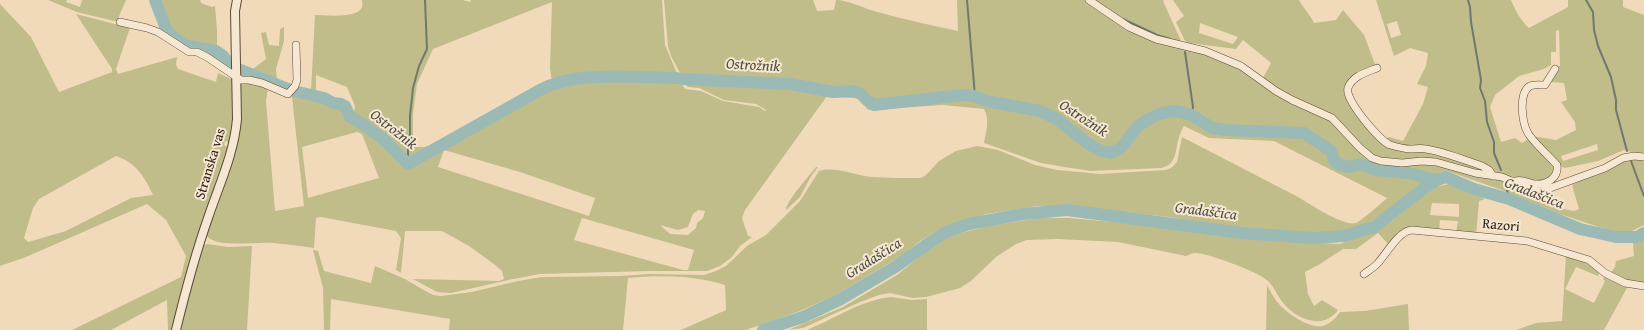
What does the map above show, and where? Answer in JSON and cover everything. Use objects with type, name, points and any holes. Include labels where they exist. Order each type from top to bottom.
[{"type":"street","name":"Stranska vas","points":[[176,330],[207,220],[233,149],[237,119],[235,12],[238,0]]},
{"type":"street","points":[[1089,0],[1129,27],[1149,36],[1174,44],[1205,51],[1241,66],[1276,91],[1332,118],[1360,148],[1372,158],[1381,162],[1436,162],[1475,174],[1493,176],[1514,182],[1532,190],[1542,191],[1605,168],[1623,158],[1634,156],[1644,157]]},
{"type":"street","points":[[120,22],[158,32],[188,52],[197,52],[237,71],[241,80],[249,80],[288,94],[295,86],[297,80],[296,45]]},
{"type":"street","points":[[1377,68],[1354,78],[1347,89],[1348,95],[1357,110],[1379,136],[1388,144],[1400,148],[1424,148],[1482,166],[1489,170],[1493,176]]},
{"type":"street","points":[[1514,182],[1520,180],[1528,183],[1542,184],[1553,179],[1558,170],[1557,164],[1528,133],[1523,116],[1523,96],[1526,89],[1531,85],[1545,85],[1555,69]]},
{"type":"street","name":"Razori","points":[[1364,274],[1377,264],[1407,230],[1412,230],[1527,241],[1588,260],[1605,273],[1625,283],[1644,286]]},
{"type":"shaded area","points":[[48,0],[67,0],[66,2],[80,7],[82,0],[126,0],[117,21],[114,21],[77,12]]},
{"type":"shaded area","points":[[153,0],[200,0],[201,3],[212,7],[215,6],[217,46],[233,65],[232,69],[210,56],[190,50],[165,33],[160,27]]},
{"type":"shaded area","points":[[362,0],[463,0],[470,2],[471,0],[662,0],[665,45],[685,89],[701,91],[723,101],[759,107],[765,111],[766,110],[756,104],[724,100],[699,88],[688,87],[681,80],[681,75],[671,56],[668,46],[664,0],[813,0],[817,11],[834,10],[836,0],[840,0],[895,17],[958,31],[957,0],[1085,0],[1098,10],[1157,42],[1210,56],[1228,63],[1328,118],[1365,157],[1381,164],[1436,164],[1507,181],[1523,190],[1530,199],[1574,211],[1579,209],[1572,185],[1622,161],[1632,158],[1644,160],[1644,225],[1632,231],[1617,233],[1560,214],[1499,189],[1447,171],[1431,177],[1395,206],[1377,218],[1365,225],[1344,232],[1306,233],[1272,230],[1240,230],[1169,217],[1069,206],[1038,206],[986,214],[937,231],[920,241],[904,254],[832,297],[797,312],[746,330],[681,330],[726,310],[725,285],[701,279],[652,276],[628,278],[623,330],[449,330],[450,319],[331,299],[330,330],[324,330],[323,288],[313,250],[318,251],[324,271],[371,283],[375,266],[405,279],[433,295],[441,296],[472,292],[542,277],[649,274],[704,275],[726,266],[747,246],[766,235],[800,201],[819,171],[838,170],[871,177],[920,178],[925,176],[939,161],[956,151],[977,146],[998,150],[1035,165],[1057,170],[1100,174],[1166,170],[1171,168],[1177,162],[1182,137],[1344,222],[1356,223],[1387,198],[1274,141],[1209,138],[1184,126],[1173,160],[1166,166],[1161,168],[1091,171],[1041,163],[984,143],[987,117],[984,109],[943,105],[868,110],[861,100],[827,96],[745,210],[742,218],[748,236],[752,237],[740,246],[732,257],[720,266],[707,271],[540,274],[451,293],[437,292],[413,279],[499,281],[504,279],[502,271],[494,264],[469,246],[442,231],[405,231],[401,273],[396,270],[401,238],[396,231],[321,217],[316,218],[314,248],[273,243],[237,244],[218,242],[211,239],[206,235],[207,231],[237,145],[240,128],[241,83],[248,81],[268,88],[266,101],[275,211],[304,206],[292,97],[298,87],[311,91],[315,15],[348,15],[359,11],[362,7]],"holes":[[[552,2],[550,68],[552,82],[441,143],[424,147],[413,147],[413,114],[417,84],[433,49]],[[316,75],[347,87],[355,106],[354,112],[351,114],[345,105],[332,98],[316,93]],[[357,132],[362,134],[379,178],[308,198],[302,147]],[[444,150],[520,172],[595,198],[589,216],[438,167]],[[698,210],[705,211],[703,218],[697,223],[696,228],[688,235],[670,234],[660,225],[678,230],[688,227],[693,214]],[[582,218],[694,250],[688,270],[683,270],[574,240]]]},
{"type":"shaded area","points":[[1092,0],[1164,0],[1163,1],[1181,41],[1180,43],[1167,40],[1144,31]]},
{"type":"shaded area","points":[[1173,0],[1299,0],[1314,23],[1336,20],[1343,10],[1364,35],[1375,64],[1373,67],[1359,74],[1346,95],[1390,148],[1425,150],[1486,170],[1483,172],[1382,159],[1368,153],[1343,126],[1263,81],[1271,63],[1243,40],[1236,49],[1189,43],[1185,41],[1176,22],[1184,16]],"holes":[[[1200,23],[1238,37],[1233,44],[1199,33]]]},
{"type":"shaded area","points":[[1376,0],[1511,0],[1518,15],[1529,28],[1568,7],[1568,0],[1623,0],[1623,7],[1644,15],[1644,155],[1624,150],[1598,161],[1565,168],[1560,166],[1532,136],[1556,140],[1576,130],[1575,122],[1561,102],[1567,100],[1564,83],[1551,82],[1560,66],[1559,30],[1556,31],[1556,52],[1551,52],[1551,65],[1544,69],[1519,76],[1495,95],[1490,107],[1501,142],[1515,138],[1522,143],[1530,138],[1555,166],[1554,176],[1542,182],[1500,175],[1494,171],[1492,167],[1411,148],[1385,139],[1389,137],[1403,141],[1423,104],[1428,87],[1417,84],[1426,66],[1428,53],[1410,48],[1394,56]],"holes":[[[1397,21],[1401,35],[1391,38],[1387,24]],[[1597,144],[1598,150],[1563,161],[1561,156]]]},
{"type":"shaded area","points":[[0,4],[31,37],[59,92],[112,72],[112,69],[76,14],[130,28],[116,69],[118,74],[177,57],[176,65],[178,69],[216,82],[218,73],[233,80],[234,128],[231,143],[225,141],[224,145],[229,148],[173,330],[168,330],[167,300],[111,330],[72,330],[181,277],[186,256],[166,220],[147,204],[26,257],[0,266]],"holes":[[[116,156],[123,159],[139,171],[147,182],[153,195],[131,198],[66,231],[28,242],[24,238],[33,208],[39,199]]]},
{"type":"shaded area","points":[[284,27],[284,41],[276,69],[277,80],[292,86],[288,91],[239,74],[239,69],[249,72],[266,59],[261,33],[266,32],[269,45],[279,46],[280,29]]},
{"type":"shaded area","points":[[816,167],[818,167],[810,178],[800,197],[786,210],[794,195]]},
{"type":"shaded area","points":[[1449,184],[1485,199],[1479,201],[1476,235],[1456,233],[1458,221],[1440,220],[1439,231],[1408,227],[1402,231],[1389,245],[1378,233],[1356,249],[1343,249],[1305,272],[1308,294],[1314,306],[1322,300],[1338,310],[1326,320],[1311,320],[1296,314],[1284,304],[1268,281],[1263,277],[1221,259],[1195,253],[1186,256],[1118,242],[1058,239],[1027,240],[1016,244],[996,257],[971,281],[960,288],[926,297],[913,298],[890,293],[879,295],[803,328],[788,330],[843,307],[897,275],[930,248],[946,238],[989,226],[1039,218],[1069,218],[1304,242],[1340,244],[1382,227],[1392,221],[1435,187]],"holes":[[[1432,203],[1459,204],[1459,217],[1430,215]]]},
{"type":"shaded area","points":[[1644,239],[1644,285],[1633,283],[1610,274],[1615,267],[1616,261],[1634,256],[1633,243]]},
{"type":"shaded area","points":[[207,244],[228,247],[252,246],[247,330],[179,330],[200,254],[204,245]]},
{"type":"shaded area","points":[[1566,255],[1590,265],[1599,273],[1598,276],[1576,267],[1565,289],[1594,303],[1605,281],[1603,279],[1604,277],[1628,286],[1604,330],[1516,330],[1536,323],[1562,321]]},
{"type":"shaded area","points":[[1267,285],[1275,299],[1284,309],[1296,318],[1310,325],[1326,325],[1340,312],[1365,311],[1408,304],[1409,330],[1266,330]]},
{"type":"shaded area","points":[[891,297],[912,300],[927,299],[927,330],[807,330],[858,306]]},
{"type":"waterway","name":"Ostrožnik","points":[[155,0],[167,31],[176,39],[187,46],[216,51],[223,56],[231,66],[288,89]]},
{"type":"waterway","points":[[408,164],[413,88],[419,66],[427,49],[425,0]]},
{"type":"waterway","points":[[967,0],[975,96]]},
{"type":"waterway","points":[[1468,0],[1481,80],[1480,88],[1485,101],[1487,122],[1494,142],[1494,153],[1501,170]]},
{"type":"waterway","points":[[1586,0],[1593,12],[1594,30],[1598,46],[1611,77],[1616,100],[1616,110],[1627,151]]},
{"type":"waterway","points":[[1123,19],[1157,35],[1170,39]]},
{"type":"waterway","points":[[1185,52],[1193,107],[1192,115]]},
{"type":"waterway","name":"Ostrožnik","points":[[294,91],[324,98],[333,103],[345,106],[350,117],[383,139],[408,164],[540,90],[555,84],[589,77],[607,76],[677,78]]},
{"type":"waterway","name":"Ostrožnik","points":[[682,79],[791,84],[833,92],[854,91],[860,93],[874,105],[962,95],[975,96],[986,101],[1040,111],[1057,119],[1087,143],[1101,151],[1110,153],[1121,148],[1137,127],[1147,120],[1161,113],[1176,111],[1192,115],[1212,128],[1226,130],[1304,133],[1331,151],[1334,160],[1339,165],[1350,167],[1361,164],[1375,170],[1408,173],[1437,180]]},
{"type":"waterway","points":[[1631,161],[1644,196]]},
{"type":"waterway","name":"Gradaščica","points":[[763,330],[803,317],[839,300],[895,267],[946,232],[969,224],[1023,214],[1067,210],[1241,233],[1313,238],[1344,236],[1374,227],[1427,186],[1446,177],[1474,189],[1509,199],[1580,229],[1616,237],[1637,237],[1644,233]]},
{"type":"waterway","points":[[1506,186],[1509,199]]}]
